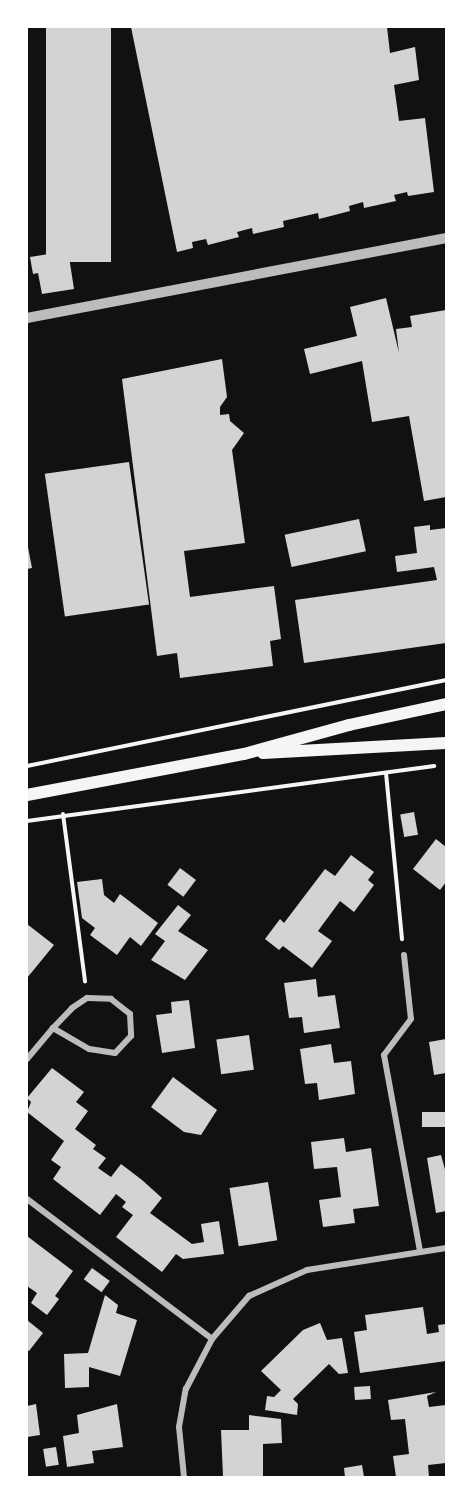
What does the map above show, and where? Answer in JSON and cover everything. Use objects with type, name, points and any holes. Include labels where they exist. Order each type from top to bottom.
[{"type":"main road","points":[[27,795],[244,754],[349,725],[446,704]]},
{"type":"main road","points":[[244,754],[446,743]]},
{"type":"street","points":[[27,318],[446,238]]},
{"type":"street","points":[[404,955],[411,1019],[384,1055],[420,1252]]},
{"type":"street","points":[[27,1059],[53,1028],[87,998],[111,999],[130,1014],[130,1036],[115,1053],[89,1049],[53,1028]]},
{"type":"street","points":[[27,1199],[212,1339]]},
{"type":"street","points":[[184,1477],[179,1427],[186,1389],[212,1339],[249,1296],[307,1270],[446,1248]]},
{"type":"path","points":[[27,766],[446,680]]},
{"type":"path","points":[[27,820],[446,764]]},
{"type":"path","points":[[386,773],[404,955]]},
{"type":"path","points":[[63,814],[87,998]]},
{"type":"building","points":[[46,27],[111,27],[111,262],[46,262]]},
{"type":"building","points":[[131,27],[387,27],[390,53],[415,47],[419,80],[394,85],[399,121],[425,118],[434,192],[408,196],[407,192],[394,195],[396,201],[364,208],[363,202],[349,206],[350,211],[319,219],[318,213],[283,221],[284,227],[253,234],[252,228],[237,232],[239,237],[208,245],[206,239],[192,242],[193,248],[177,252]]},
{"type":"building","points":[[65,231],[74,289],[42,294],[38,273],[33,274],[30,257],[55,253],[52,233]]},
{"type":"building","points":[[386,298],[399,353],[396,329],[412,327],[410,316],[446,310],[446,497],[424,501],[409,416],[372,422],[362,361],[310,374],[304,349],[357,336],[350,307]]},
{"type":"building","points":[[222,359],[227,397],[220,407],[220,415],[229,414],[230,421],[244,433],[232,450],[245,543],[184,551],[190,597],[274,586],[281,639],[270,641],[273,666],[180,678],[177,653],[157,656],[122,379]]},
{"type":"building","points":[[129,462],[149,605],[65,616],[45,474]]},
{"type":"building","points":[[359,519],[366,551],[292,567],[285,535]]},
{"type":"building","points":[[430,525],[430,530],[446,528],[446,643],[304,663],[295,600],[437,580],[434,567],[397,572],[395,556],[417,553],[414,527]]},
{"type":"building","points":[[27,542],[32,568],[27,569]]},
{"type":"building","points":[[414,812],[418,835],[404,837],[400,814]]},
{"type":"building","points":[[436,839],[446,847],[446,882],[440,890],[413,869]]},
{"type":"building","points":[[351,855],[374,872],[368,880],[374,885],[354,912],[340,901],[318,931],[332,941],[312,968],[283,946],[279,950],[265,939],[280,919],[284,923],[325,869],[335,876]]},
{"type":"building","points":[[180,868],[196,880],[183,897],[167,885]]},
{"type":"building","points":[[102,879],[104,895],[114,903],[120,894],[158,923],[141,946],[130,937],[117,955],[90,935],[95,928],[82,918],[77,882]]},
{"type":"building","points":[[178,905],[191,915],[178,931],[208,950],[185,980],[151,960],[165,941],[155,934]]},
{"type":"building","points":[[27,924],[54,945],[27,978]]},
{"type":"building","points":[[316,979],[318,997],[335,995],[340,1028],[304,1033],[302,1017],[289,1018],[284,983]]},
{"type":"building","points":[[189,1000],[195,1048],[162,1053],[156,1015],[172,1013],[171,1002]]},
{"type":"building","points":[[249,1035],[254,1070],[221,1074],[216,1040]]},
{"type":"building","points":[[446,1039],[446,1073],[434,1075],[429,1042]]},
{"type":"building","points":[[331,1044],[334,1063],[351,1061],[355,1094],[319,1100],[317,1083],[305,1084],[300,1049]]},
{"type":"building","points":[[52,1068],[84,1092],[76,1102],[88,1111],[75,1129],[96,1145],[93,1149],[106,1158],[98,1168],[111,1177],[121,1164],[142,1180],[162,1198],[150,1213],[192,1244],[204,1242],[201,1224],[219,1221],[224,1254],[183,1259],[176,1254],[162,1272],[116,1237],[133,1215],[122,1207],[126,1202],[116,1194],[100,1215],[53,1179],[61,1167],[51,1160],[64,1141],[27,1112],[31,1102],[27,1098]]},
{"type":"building","points":[[173,1077],[217,1110],[201,1135],[184,1132],[151,1107]]},
{"type":"building","points":[[422,1112],[446,1112],[446,1127],[422,1127]]},
{"type":"building","points":[[344,1138],[346,1152],[371,1148],[379,1206],[353,1209],[355,1223],[323,1227],[319,1200],[341,1197],[337,1167],[314,1169],[311,1142]]},
{"type":"building","points":[[441,1155],[446,1173],[446,1211],[436,1213],[427,1158]]},
{"type":"building","points":[[268,1182],[277,1240],[239,1246],[229,1188]]},
{"type":"building","points":[[27,1236],[73,1271],[55,1296],[59,1299],[47,1315],[31,1303],[37,1293],[27,1286]]},
{"type":"building","points":[[92,1268],[110,1281],[102,1292],[84,1279]]},
{"type":"building","points":[[105,1295],[118,1305],[116,1313],[137,1320],[120,1376],[89,1367],[89,1387],[65,1388],[64,1354],[88,1353]]},
{"type":"building","points":[[423,1307],[427,1334],[439,1332],[438,1325],[446,1324],[446,1361],[360,1373],[354,1332],[367,1330],[365,1315]]},
{"type":"building","points":[[27,1320],[43,1333],[29,1351],[27,1350]]},
{"type":"building","points":[[320,1323],[327,1340],[342,1338],[348,1373],[339,1374],[329,1364],[293,1399],[298,1404],[297,1415],[265,1410],[267,1396],[274,1397],[281,1390],[261,1371],[303,1330]]},
{"type":"building","points":[[370,1386],[371,1399],[355,1400],[354,1387]]},
{"type":"building","points":[[436,1392],[427,1396],[429,1407],[446,1405],[446,1463],[428,1465],[429,1477],[396,1477],[393,1456],[409,1454],[405,1419],[391,1420],[388,1400]]},
{"type":"building","points":[[36,1404],[40,1435],[27,1437],[27,1406]]},
{"type":"building","points":[[117,1404],[123,1447],[92,1451],[94,1463],[67,1467],[63,1436],[79,1433],[77,1415]]},
{"type":"building","points":[[249,1415],[281,1419],[282,1443],[263,1444],[263,1477],[223,1477],[221,1430],[249,1430]]},
{"type":"building","points":[[56,1447],[59,1465],[46,1467],[43,1449]]},
{"type":"building","points":[[362,1465],[364,1477],[345,1477],[344,1468]]}]
